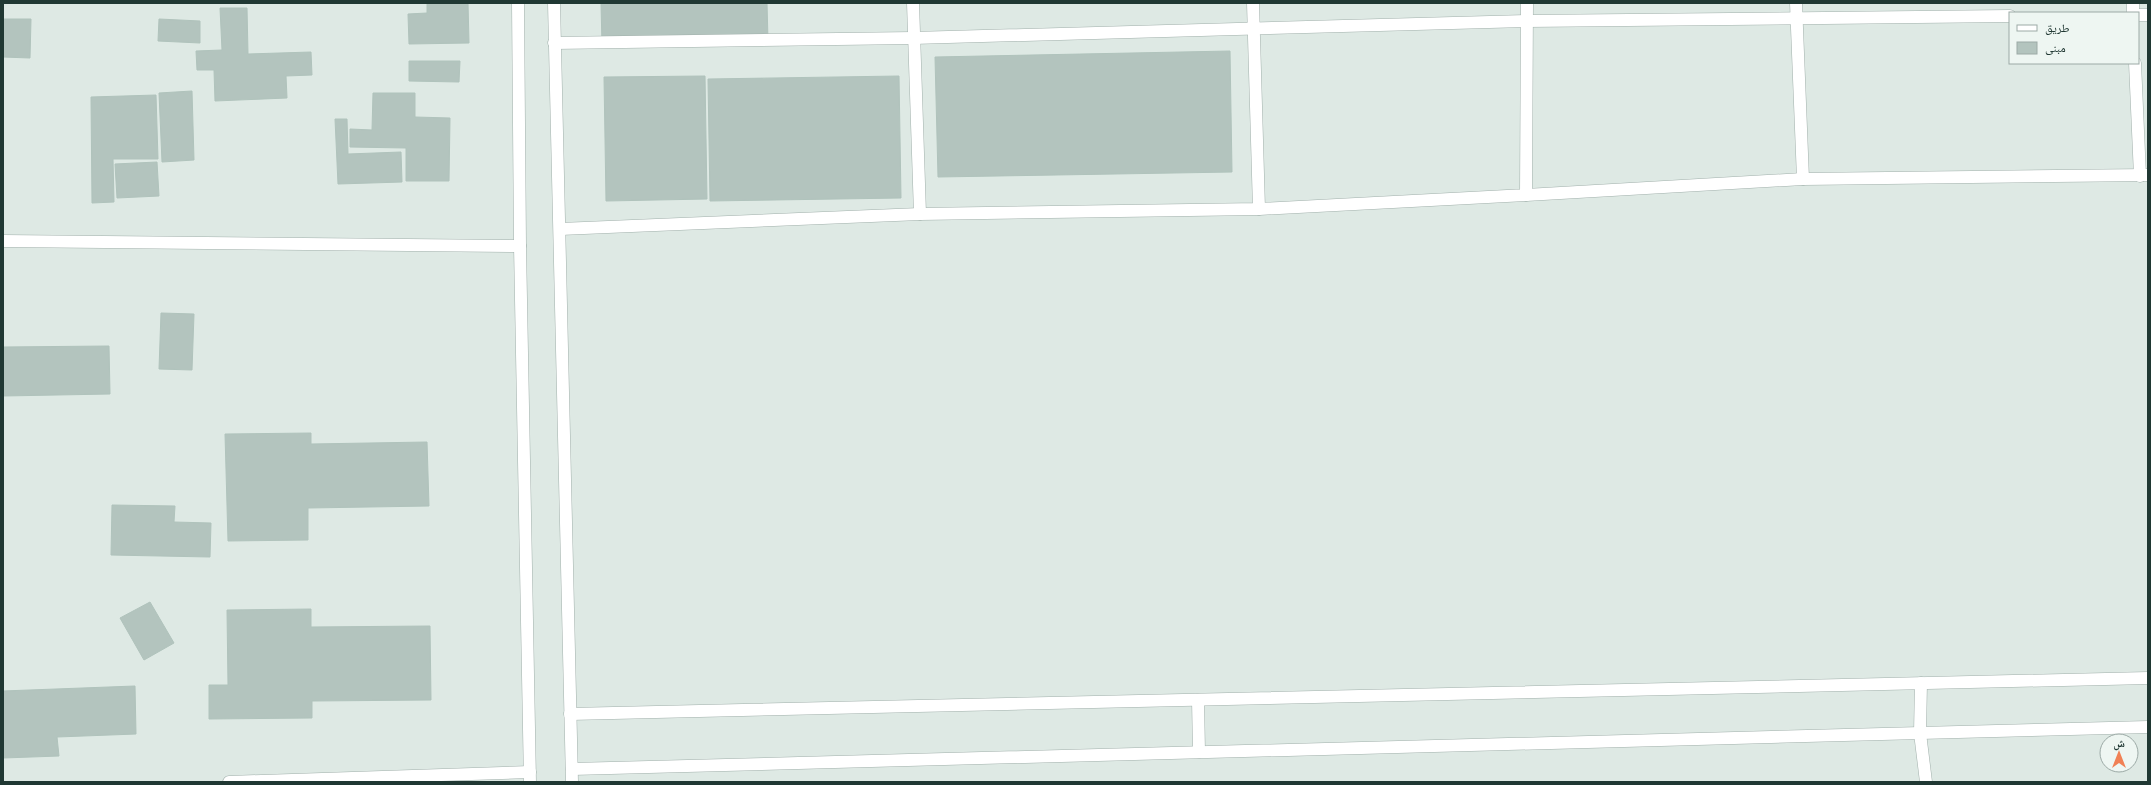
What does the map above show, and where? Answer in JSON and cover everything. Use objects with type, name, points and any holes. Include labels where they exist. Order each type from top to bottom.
[{"type":"street","points":[[229,782],[530,777],[520,246],[518,3]]},
{"type":"street","points":[[554,3],[572,782]]},
{"type":"street","points":[[913,3],[920,214]]},
{"type":"street","points":[[1253,3],[1259,209]]},
{"type":"street","points":[[1526,195],[1527,3]]},
{"type":"street","points":[[1796,3],[1803,179]]},
{"type":"street","points":[[554,43],[913,38],[1254,30],[1528,21],[1797,17],[2009,16]]},
{"type":"street","points":[[560,229],[920,214],[1259,209],[1803,179],[2144,176],[2135,64]]},
{"type":"street","points":[[3,241],[520,246]]},
{"type":"street","points":[[570,714],[2148,678]]},
{"type":"street","points":[[1921,683],[1920,733],[1926,782]]},
{"type":"street","points":[[1198,700],[1199,752]]},
{"type":"street","points":[[572,769],[2148,727]]},
{"type":"building","points":[[427,3],[468,3],[469,43],[409,44],[408,14],[427,13]]},
{"type":"building","points":[[601,3],[767,3],[768,41],[602,45]]},
{"type":"building","points":[[220,8],[247,8],[248,54],[311,52],[312,75],[286,76],[287,98],[215,101],[214,70],[197,70],[196,51],[222,50]]},
{"type":"building","points":[[3,19],[31,19],[30,58],[3,57]]},
{"type":"building","points":[[159,19],[200,21],[200,43],[158,41]]},
{"type":"building","points":[[1230,51],[1232,172],[938,177],[935,57]]},
{"type":"building","points":[[409,61],[460,61],[459,82],[409,81]]},
{"type":"building","points":[[705,76],[707,199],[606,201],[604,77]]},
{"type":"building","points":[[899,76],[901,198],[710,201],[708,79]]},
{"type":"building","points":[[192,91],[194,160],[162,162],[159,93]]},
{"type":"building","points":[[373,93],[415,93],[415,117],[450,118],[449,181],[406,181],[406,148],[350,147],[350,129],[372,130]]},
{"type":"building","points":[[156,95],[158,159],[113,159],[114,202],[92,203],[91,97]]},
{"type":"building","points":[[335,119],[347,119],[348,154],[401,152],[402,182],[338,184]]},
{"type":"building","points":[[157,162],[159,196],[117,198],[115,164]]},
{"type":"building","points":[[161,313],[194,314],[192,370],[159,369]]},
{"type":"building","points":[[109,346],[110,394],[3,396],[3,347]]},
{"type":"building","points":[[311,433],[311,444],[427,442],[429,506],[308,508],[308,540],[228,541],[225,434]]},
{"type":"building","points":[[112,505],[175,506],[174,522],[211,523],[210,557],[111,555]]},
{"type":"building","points":[[150,602],[174,643],[144,660],[120,618]]},
{"type":"building","points":[[311,609],[311,627],[430,626],[431,700],[312,701],[312,718],[209,719],[209,685],[228,685],[227,610]]},
{"type":"building","points":[[135,686],[136,734],[57,737],[59,756],[3,758],[3,691]]}]
